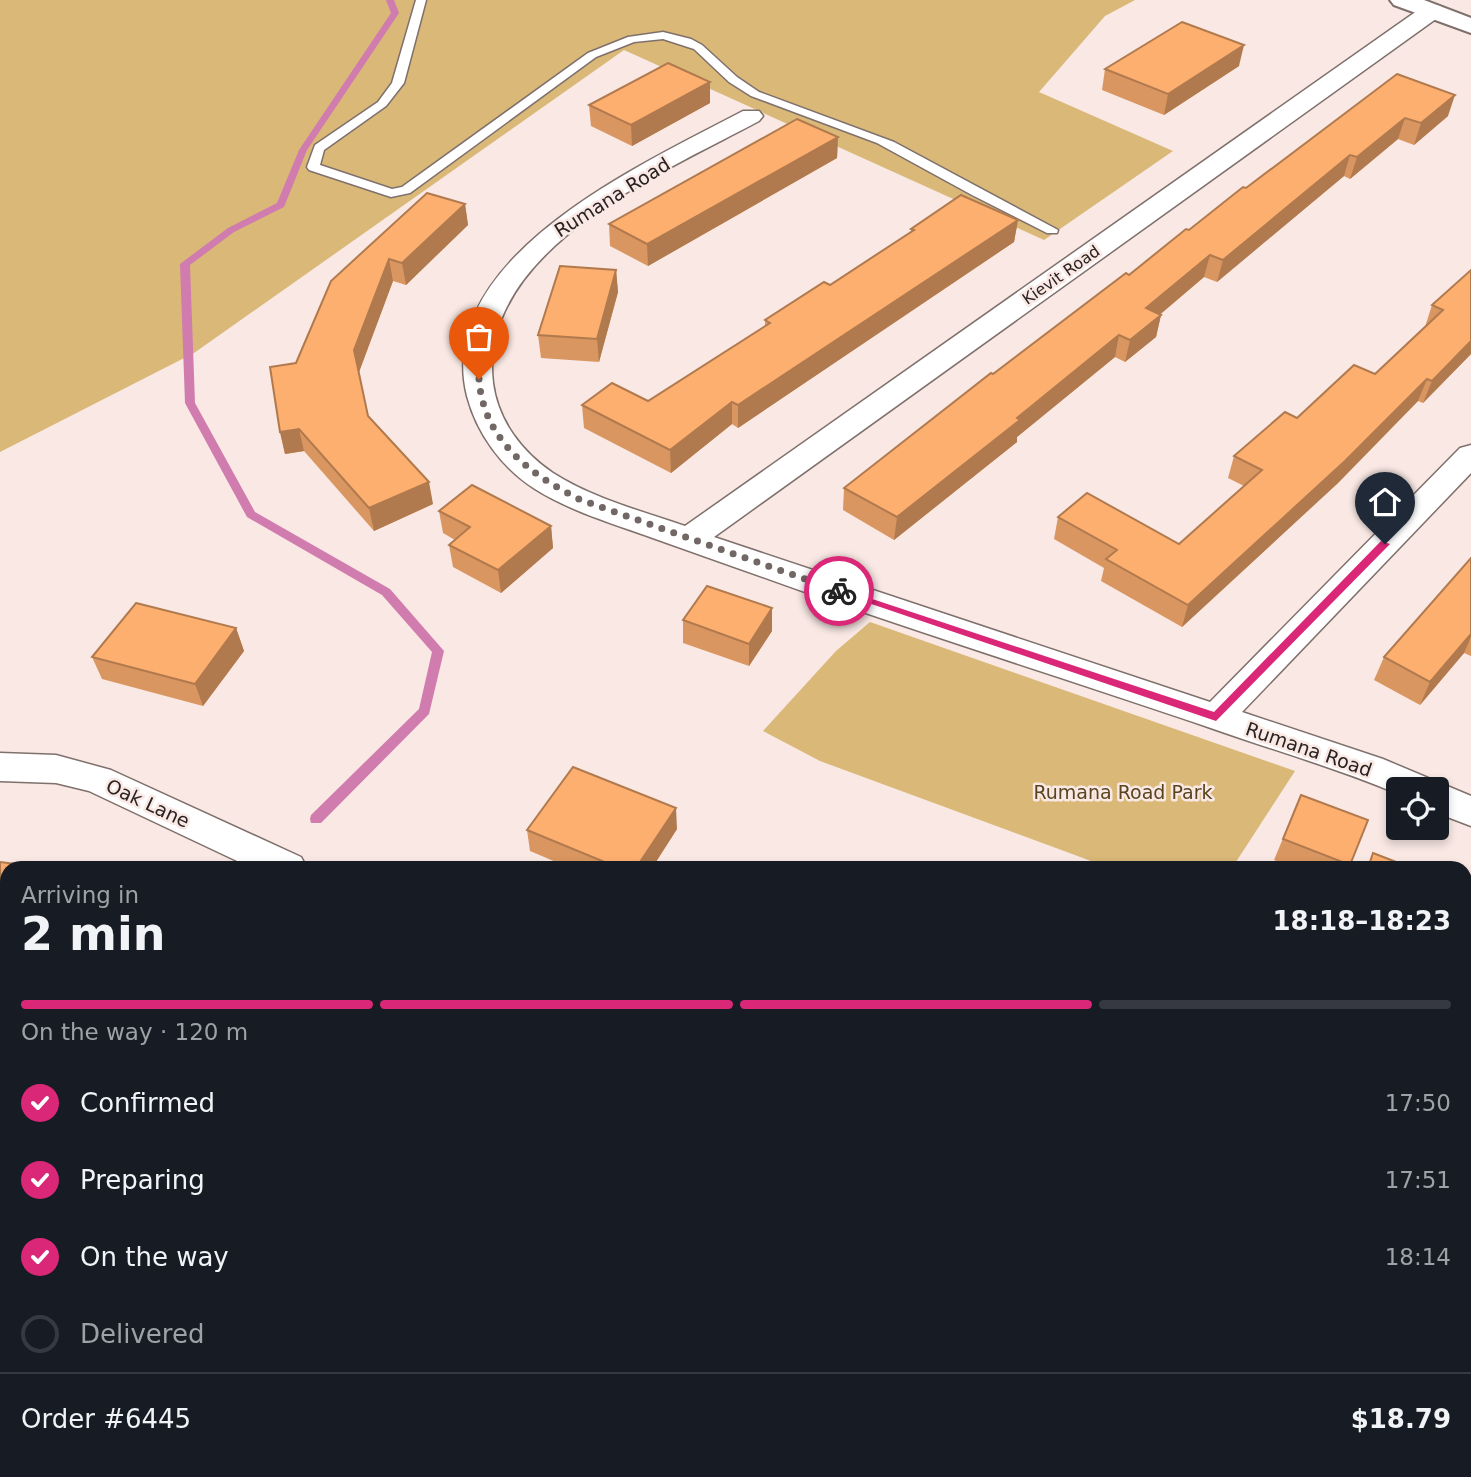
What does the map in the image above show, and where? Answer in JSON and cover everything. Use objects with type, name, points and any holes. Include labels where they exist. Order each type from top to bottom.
[{"type":"main road","points":[[1402,0],[1471,26]]},
{"type":"street","name":"Kievit Road","points":[[689,539],[1432,11]]},
{"type":"street","name":"Rumana Road","points":[[751,116],[608,195],[547,238],[519,267],[498,298],[484,330],[477,363],[480,395],[487,416],[504,445],[531,472],[581,500],[810,582],[1216,717],[1386,777]]},
{"type":"street","points":[[1216,717],[1471,455]]},
{"type":"street","name":"Oak Lane","points":[[0,766],[56,769],[98,780],[274,861]]},
{"type":"street","points":[[1449,802],[1471,812]]},
{"type":"lane","points":[[421,0],[398,83],[391,94],[382,104],[319,148],[313,167],[391,193],[406,190],[592,55],[629,40],[670,36],[699,46],[733,82],[754,93],[836,122],[904,151],[1052,230]]},
{"type":"green space","points":[[0,0],[1135,0],[1105,16],[1039,92],[1173,151],[1044,240],[624,50],[194,353],[0,452]]},
{"type":"green space","name":"Rumana Road Park","points":[[870,622],[1295,771],[1237,861],[1091,861],[820,761],[763,731],[836,651]]},
{"type":"building","points":[[1182,22],[1244,45],[1168,94],[1105,69]]},
{"type":"building","points":[[668,63],[710,82],[631,125],[589,105]]},
{"type":"building","points":[[1397,74],[1455,95],[1421,123],[1405,118],[1357,157],[1350,155],[1223,260],[1210,255],[1146,308],[1161,315],[1130,340],[1119,335],[1017,418],[1020,420],[897,517],[844,488],[991,373],[1126,273],[1129,275],[1186,229],[1189,230]]},
{"type":"building","points":[[797,119],[838,137],[647,244],[609,224]]},
{"type":"building","points":[[427,193],[465,204],[402,263],[389,259],[354,350],[368,416],[429,482],[369,508],[299,429],[280,432],[270,367],[296,363],[331,281]]},
{"type":"building","points":[[961,195],[1018,220],[738,405],[732,402],[670,450],[582,405],[612,383],[648,401],[770,323],[765,320],[824,282],[830,285],[914,230],[911,229]]},
{"type":"building","points":[[560,266],[616,270],[597,339],[538,335]]},
{"type":"building","points":[[1471,270],[1471,341],[1432,381],[1427,379],[1345,461],[1188,605],[1106,559],[1117,550],[1058,517],[1087,493],[1179,544],[1262,470],[1234,456],[1285,412],[1297,418],[1354,365],[1375,374],[1443,310],[1432,305]]},
{"type":"building","points":[[472,485],[551,526],[498,570],[449,545],[470,527],[439,511]]},
{"type":"building","points":[[1471,558],[1471,634],[1430,682],[1384,657]]},
{"type":"building","points":[[707,586],[772,608],[749,644],[683,620]]},
{"type":"building","points":[[136,603],[236,628],[195,684],[92,657]]},
{"type":"building","points":[[573,767],[676,808],[641,861],[602,861],[527,830]]},
{"type":"building","points":[[1301,795],[1368,820],[1352,861],[1340,861],[1283,839]]},
{"type":"building","points":[[1373,853],[1394,861],[1370,861]]},
{"type":"waterway","points":[[316,819],[425,711],[438,651],[386,592],[251,514],[190,403],[185,264],[231,230],[281,205],[303,150],[395,13],[390,0]]},
{"type":"way so far","points":[[479,379],[480,395],[487,416],[504,445],[531,472],[554,487],[581,500],[839,591]]},
{"type":"route","points":[[839,591],[1216,717],[1385,544]]}]
